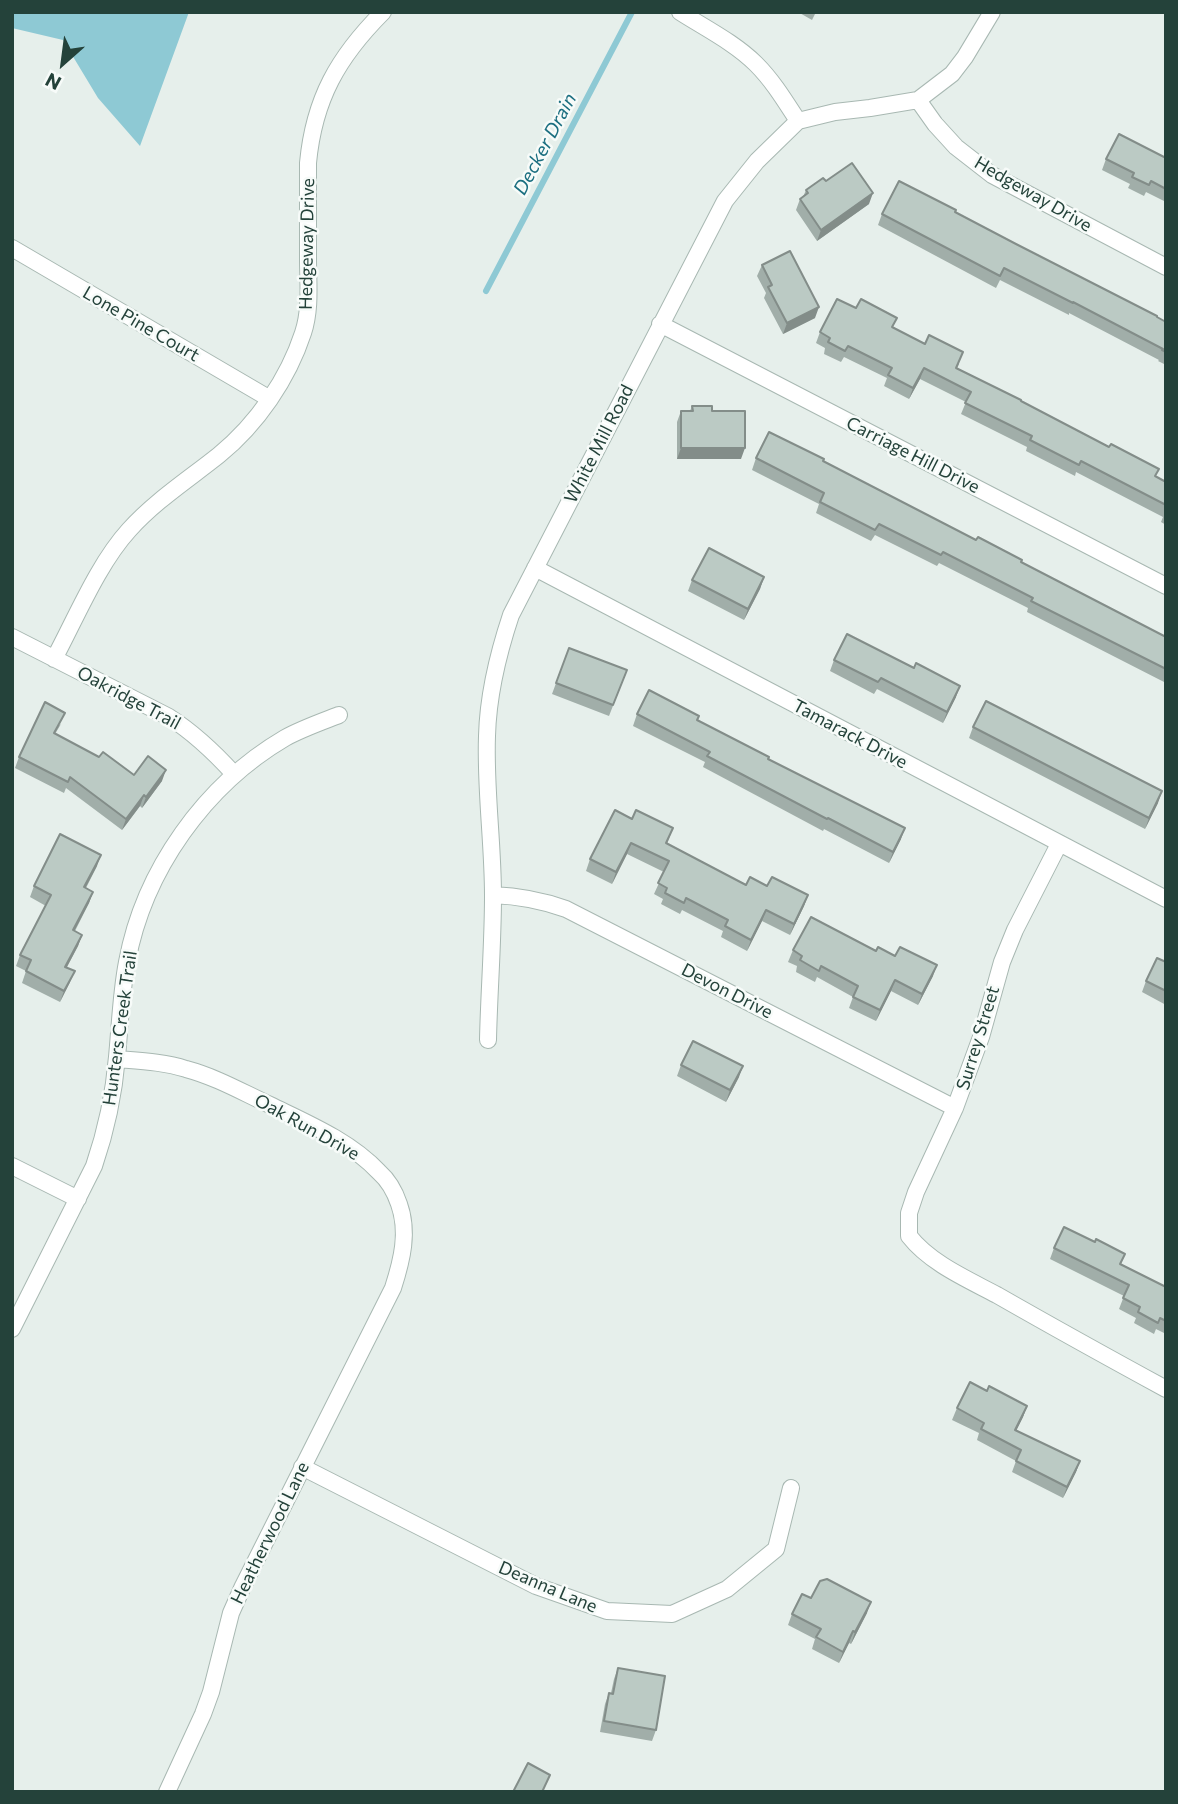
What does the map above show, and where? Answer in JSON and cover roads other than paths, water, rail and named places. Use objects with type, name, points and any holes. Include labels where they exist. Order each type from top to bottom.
[{"type":"street","name":"Hedgeway Drive","points":[[54,659],[101,570],[120,541],[157,503],[235,440],[270,399],[291,361],[303,333],[308,303],[308,163],[316,115],[343,59],[383,12]]},
{"type":"street","points":[[680,12],[745,54],[777,89],[798,121],[835,112],[918,100],[952,74],[992,12]]},
{"type":"street","name":"Hedgeway Drive","points":[[918,100],[956,147],[992,174],[1166,267]]},
{"type":"street","name":"White Mill Road","points":[[488,1040],[493,895],[486,760],[489,705],[500,649],[511,615],[724,201],[757,161],[798,121]]},
{"type":"street","name":"Lone Pine Court","points":[[12,248],[270,399]]},
{"type":"street","name":"Carriage Hill Drive","points":[[660,324],[1166,586]]},
{"type":"street","name":"Tamarack Drive","points":[[536,568],[1166,899]]},
{"type":"street","name":"Oakridge Trail","points":[[12,637],[169,717],[190,731],[234,774]]},
{"type":"street","name":"Hunters Creek Trail","points":[[12,1329],[94,1166],[102,1142],[117,1059],[127,963],[145,902],[172,848],[234,774],[286,738],[339,715]]},
{"type":"street","name":"Surrey Street","points":[[1059,844],[1015,930],[1002,962],[981,1037],[955,1108],[916,1192],[909,1213],[909,1236],[921,1250],[943,1265],[1166,1389]]},
{"type":"street","name":"Devon Drive","points":[[493,895],[524,897],[566,909],[955,1108]]},
{"type":"street","name":"Oak Run Drive","points":[[117,1059],[156,1062],[213,1077],[348,1146],[379,1172],[399,1205],[404,1230],[403,1253],[393,1287],[376,1321]]},
{"type":"street","points":[[12,1166],[78,1199]]},
{"type":"street","name":"Heatherwood Lane","points":[[167,1792],[207,1703],[231,1613],[248,1574],[376,1321]]},
{"type":"street","name":"Deanna Lane","points":[[302,1467],[536,1586],[607,1611],[659,1614],[672,1614],[727,1589],[776,1549],[791,1488]]},
{"type":"water","points":[[12,12],[189,12],[140,146],[98,98],[63,40],[12,28]]},
{"type":"waterway","name":"Decker Drain","points":[[486,291],[632,12]]}]
